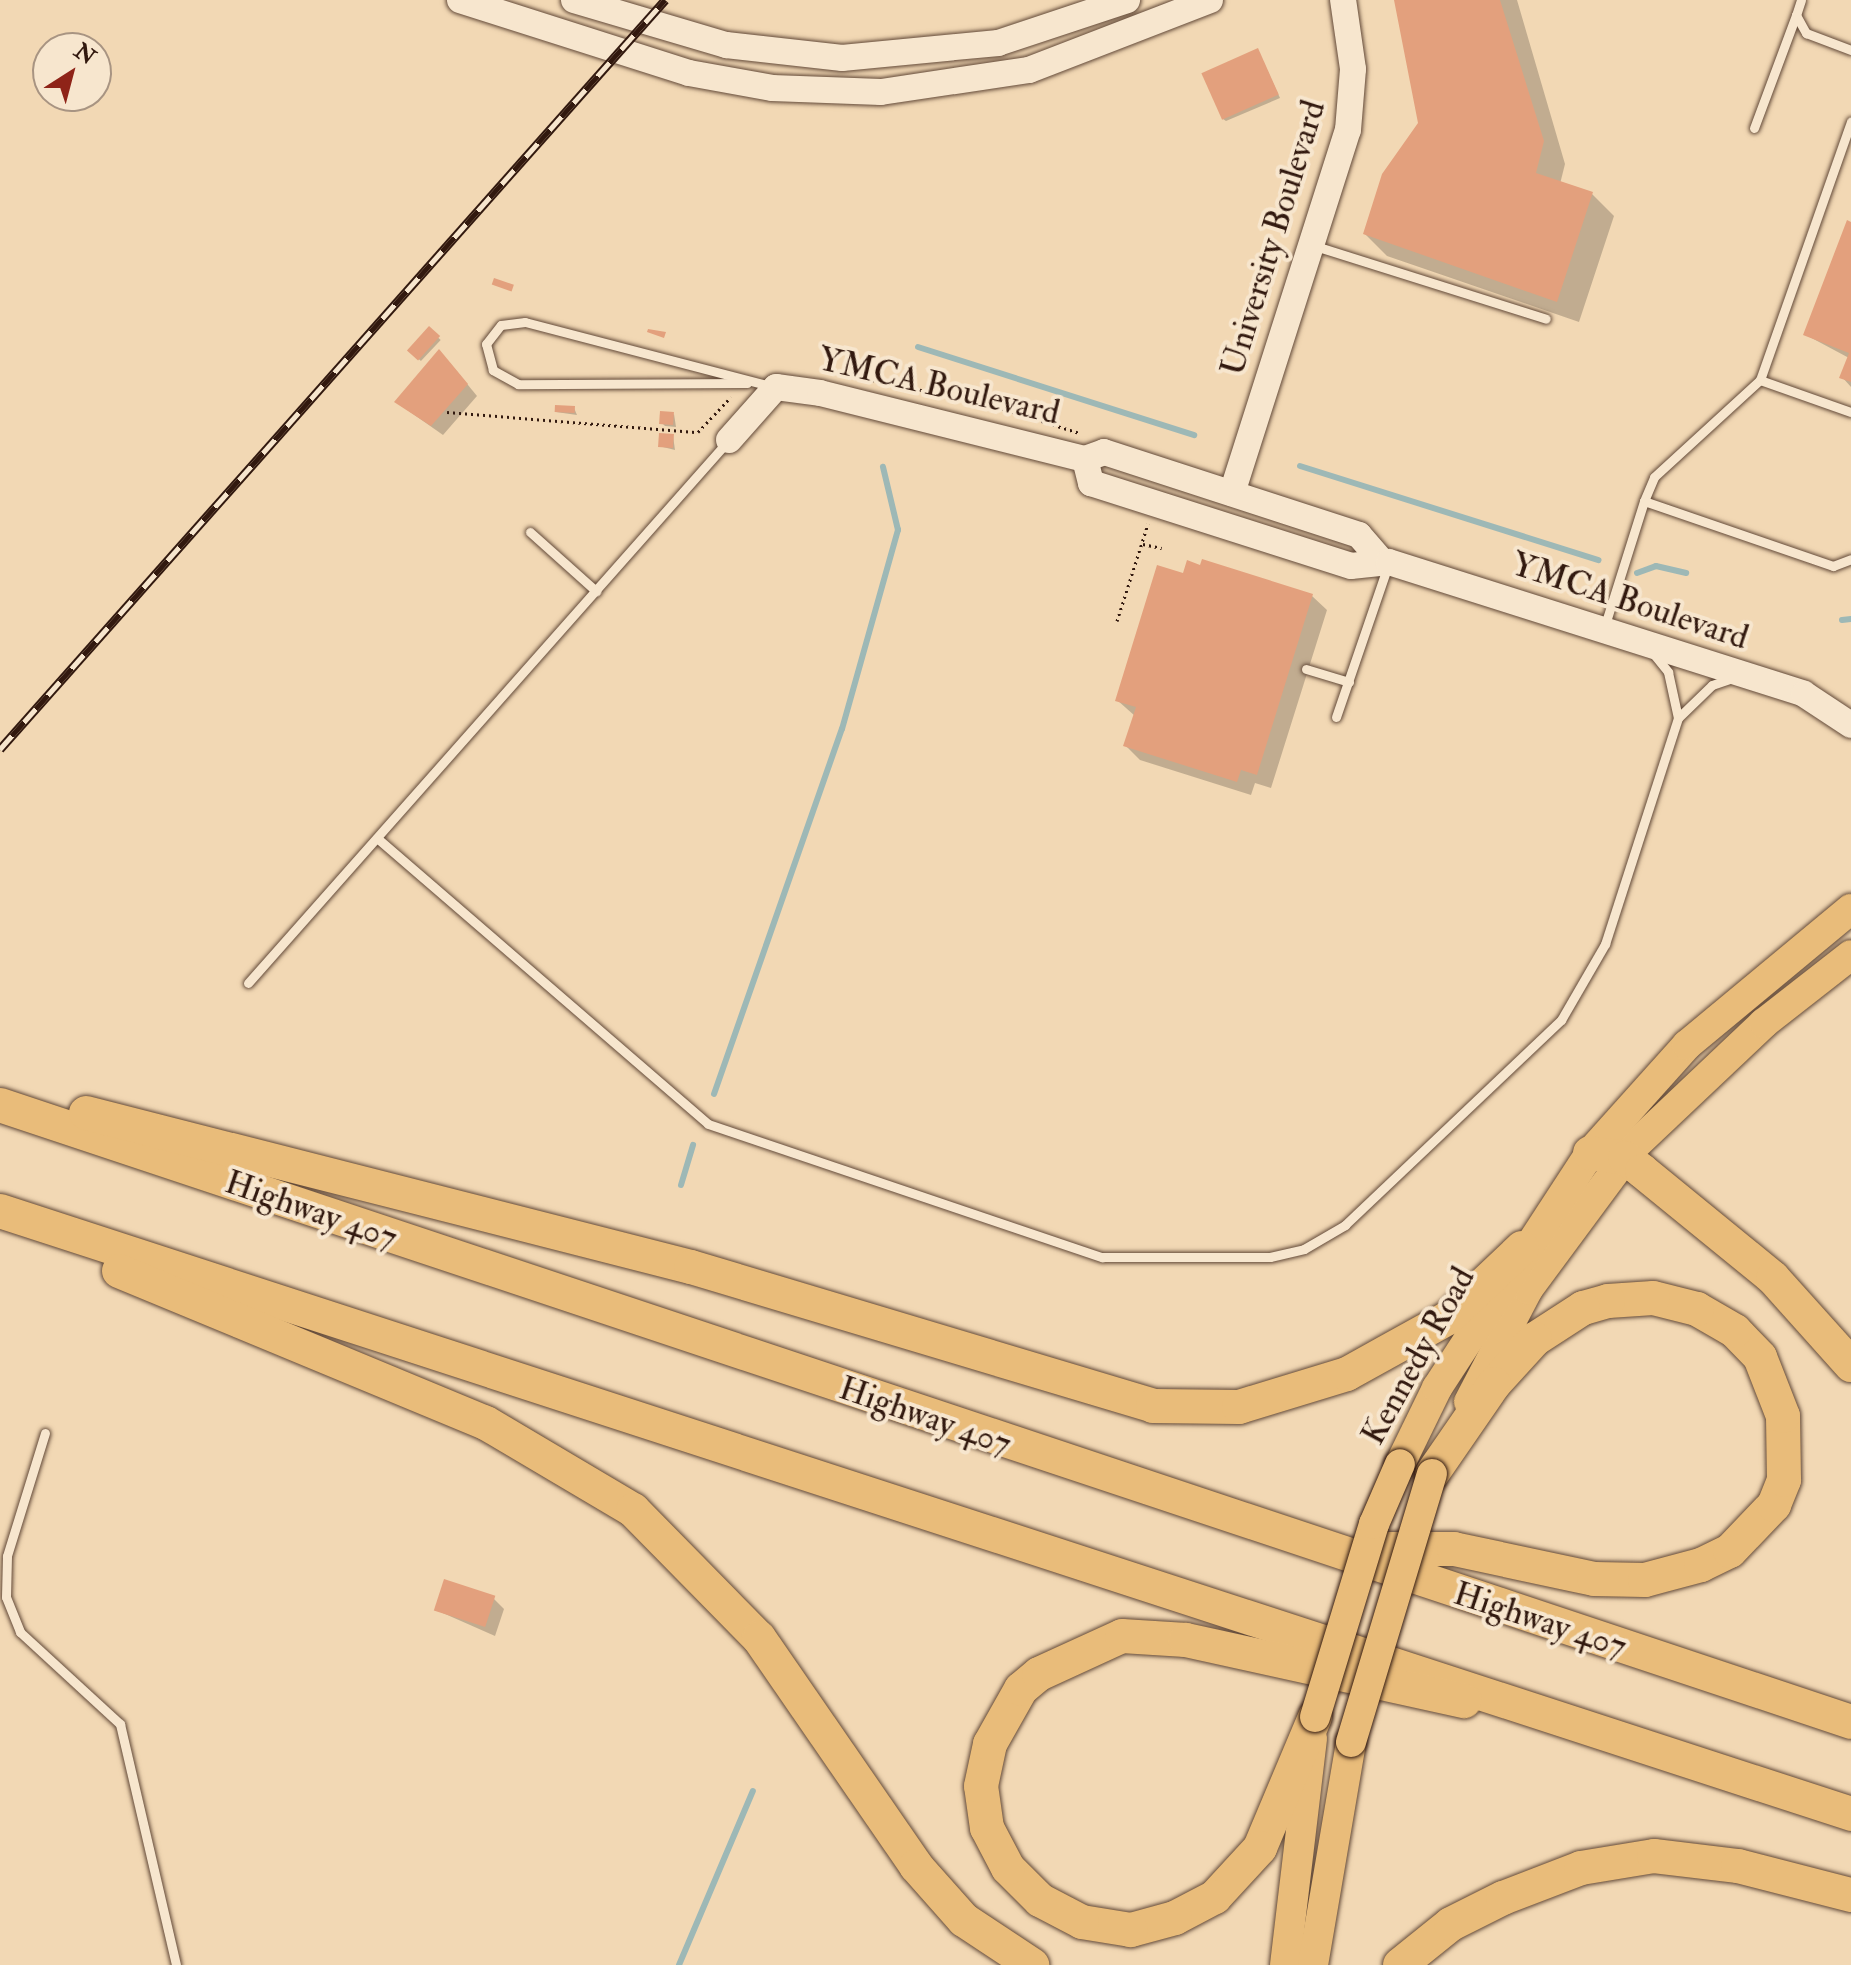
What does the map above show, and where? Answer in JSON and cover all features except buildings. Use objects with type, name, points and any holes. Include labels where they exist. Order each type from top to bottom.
[{"type":"highway","points":[[0,1093],[691,1267],[1153,1406],[1239,1407],[1347,1374],[1448,1318],[1522,1248]]},
{"type":"highway","name":"Highway 407","points":[[0,1105],[1325,1550],[1851,1722]]},
{"type":"highway","points":[[1590,1153],[1625,1158],[1773,1278],[1851,1365]]},
{"type":"highway","points":[[0,1211],[1851,1814]]},
{"type":"highway","points":[[0,1225],[486,1423],[633,1510],[759,1638],[916,1866],[964,1920],[1032,1965]]},
{"type":"highway","points":[[1325,1550],[1454,1549],[1594,1579],[1645,1580],[1701,1565],[1730,1551],[1774,1505],[1784,1480],[1783,1416],[1760,1357],[1735,1331],[1697,1309],[1653,1298],[1608,1301],[1583,1308],[1535,1339],[1416,1469]]},
{"type":"highway","points":[[1315,1717],[1260,1848],[1215,1897],[1175,1918],[1131,1930],[1082,1922],[1040,1900],[1008,1868],[987,1828],[981,1786],[990,1744],[1021,1689],[1039,1674],[1122,1636],[1186,1640],[1417,1696],[1534,1709]]},
{"type":"highway","points":[[1400,1965],[1451,1924],[1503,1898],[1581,1868],[1654,1856],[1738,1866],[1851,1895]]},
{"type":"main road","points":[[460,0],[689,73],[829,92],[934,88],[1029,70],[1210,0]]},
{"type":"main road","points":[[574,0],[726,45],[842,58],[998,43],[1127,0]]},
{"type":"main road","name":"University Boulevard","points":[[1232,493],[1312,245],[1353,99],[1343,0]]},
{"type":"main road","points":[[729,440],[776,387]]},
{"type":"main road","name":"YMCA Boulevard","points":[[776,387],[965,424],[1085,459],[1104,452],[1359,535],[1385,561]]},
{"type":"main road","name":"YMCA Boulevard","points":[[1085,459],[1091,483],[1351,566],[1385,561],[1804,694],[1851,725]]},
{"type":"main road","name":"Kennedy Road","points":[[1313,1965],[1351,1742],[1416,1469],[1522,1248],[1590,1153],[1687,1045],[1851,909]]},
{"type":"main road","name":"Kennedy Road","points":[[1285,1965],[1315,1717],[1374,1524],[1416,1469],[1528,1289],[1625,1158],[1764,1023],[1851,955]]},
{"type":"lane","points":[[1754,128],[1801,0]]},
{"type":"lane","points":[[1796,15],[1806,33],[1851,50]]},
{"type":"lane","points":[[1603,631],[1654,477],[1760,380],[1851,122]]},
{"type":"lane","points":[[1312,245],[1546,319]]},
{"type":"lane","points":[[747,383],[518,384],[493,370],[486,344],[501,325],[525,322],[747,383],[776,387]]},
{"type":"lane","points":[[1760,380],[1851,412]]},
{"type":"lane","points":[[248,983],[729,440]]},
{"type":"lane","points":[[1644,501],[1833,566],[1851,559]]},
{"type":"lane","points":[[530,532],[596,591]]},
{"type":"lane","points":[[1336,717],[1385,561]]},
{"type":"lane","points":[[1646,644],[1668,672],[1678,718]]},
{"type":"lane","points":[[1306,669],[1349,682]]},
{"type":"lane","points":[[377,838],[708,1124],[1102,1257],[1219,1262],[1304,1249],[1345,1225],[1561,1020],[1605,944],[1678,718],[1712,685],[1743,675]]},
{"type":"lane","points":[[45,1433],[7,1556],[3,1583],[20,1632],[120,1724],[176,1965]]},
{"type":"path","points":[[1117,621],[1148,524]]},
{"type":"path","points":[[1142,543],[1162,548]]},
{"type":"waterway","points":[[918,347],[1194,435]]},
{"type":"waterway","points":[[1300,466],[1599,560]]},
{"type":"waterway","points":[[714,1094],[842,729],[898,530],[883,467]]},
{"type":"waterway","points":[[1637,573],[1656,566],[1686,573]]},
{"type":"waterway","points":[[1842,620],[1851,619]]},
{"type":"waterway","points":[[681,1185],[693,1145]]},
{"type":"waterway","points":[[679,1965],[753,1791]]},
{"type":"railway","points":[[0,749],[665,0]]}]
